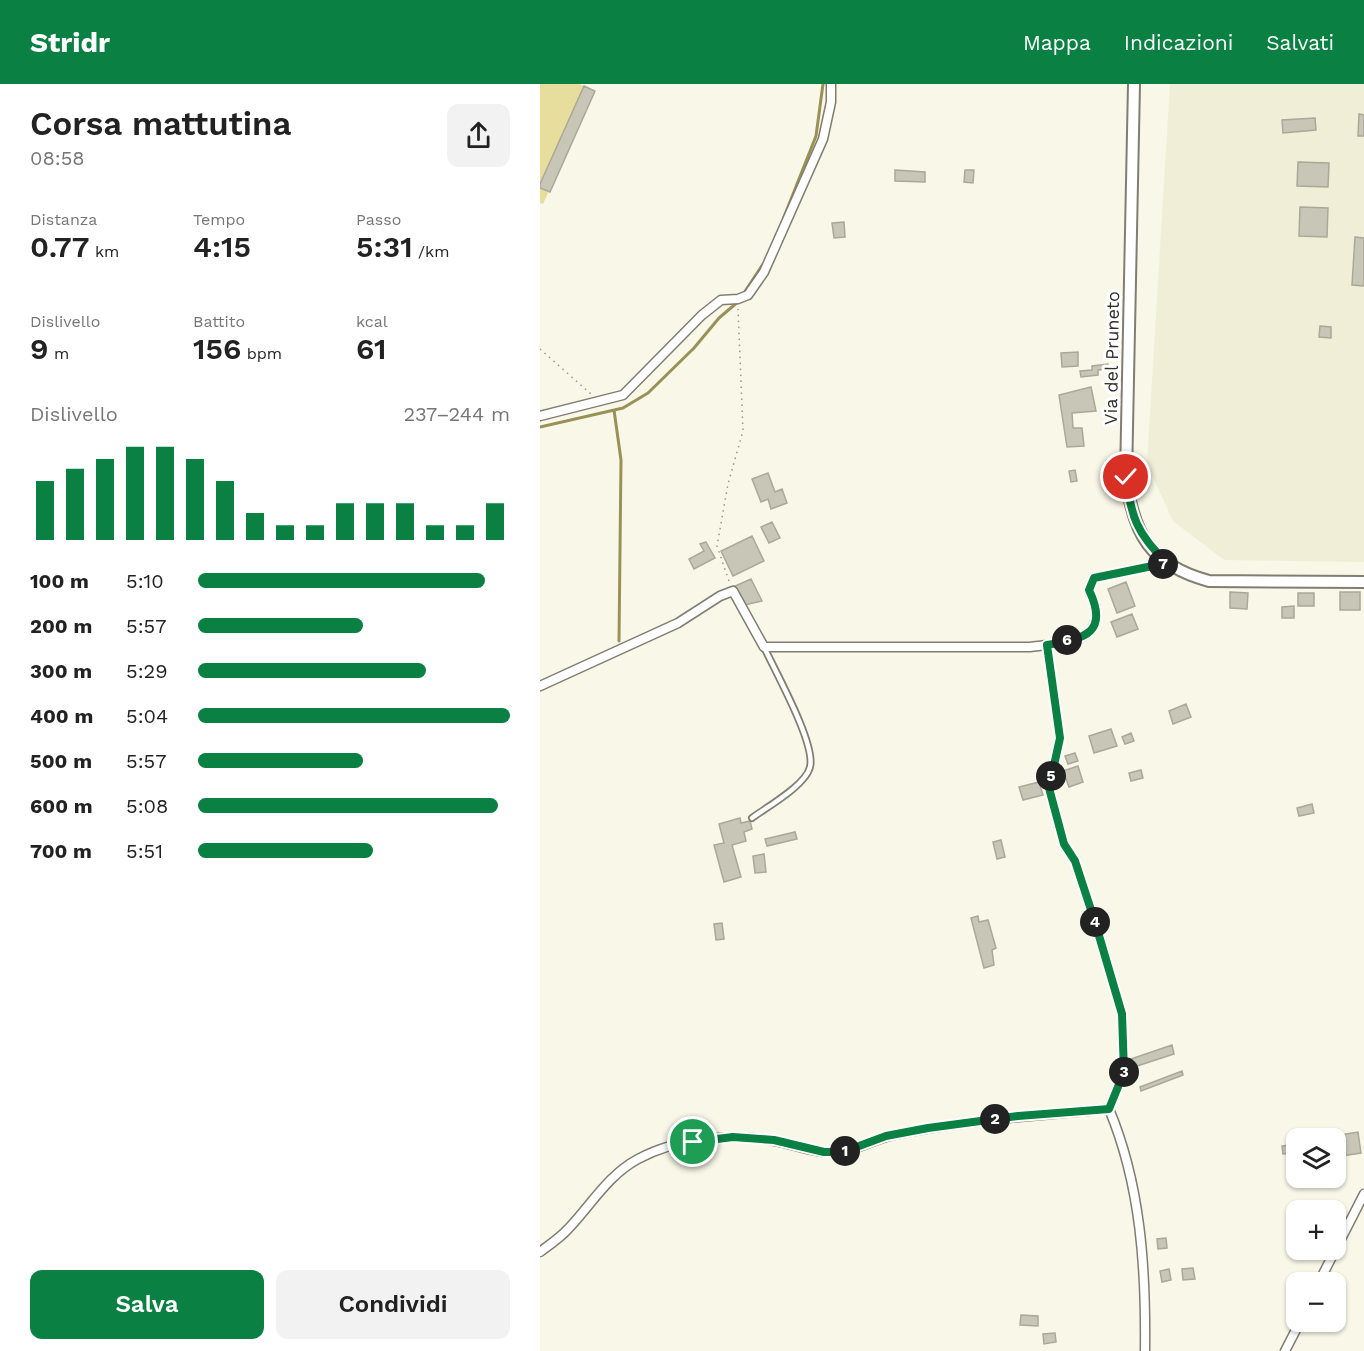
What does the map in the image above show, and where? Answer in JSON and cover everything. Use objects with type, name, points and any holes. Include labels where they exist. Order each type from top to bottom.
[{"type":"street","points":[[540,416],[623,395],[702,315],[721,300],[738,299],[748,295],[764,272],[823,140],[831,102],[831,84]]},
{"type":"street","name":"Via del Pruneto","points":[[1134,84],[1126,477],[1130,509],[1137,529],[1167,563],[1186,575],[1209,580],[1364,582]]},
{"type":"street","points":[[540,686],[678,623],[720,596],[733,591],[764,647],[1030,647],[1047,645],[1088,633],[1097,623],[1098,609],[1089,590],[1094,578],[1167,563]]},
{"type":"street","points":[[540,1252],[567,1230],[618,1172],[656,1150],[733,1137],[774,1140],[824,1152],[843,1152],[886,1136],[928,1128],[1018,1116],[1109,1109],[1118,1130],[1138,1215],[1144,1265],[1145,1351]]},
{"type":"street","points":[[1324,1272],[1364,1194]]},
{"type":"street","points":[[1285,1351],[1295,1332]]},
{"type":"lane","points":[[752,818],[800,783],[810,768],[811,748],[764,647]]},
{"type":"path","points":[[733,591],[717,546],[728,484],[743,431],[738,299]]},
{"type":"path","points":[[540,350],[599,400]]},
{"type":"path","points":[[1047,645],[1060,738],[1049,788],[1064,844],[1075,861],[1122,1014],[1124,1072],[1109,1109]]},
{"type":"shaded area","points":[[540,84],[579,84],[595,91],[543,204],[540,203]]},
{"type":"shaded area","points":[[1170,84],[1364,84],[1364,562],[1224,560],[1173,521],[1147,464]]},
{"type":"building","points":[[584,86],[595,91],[550,192],[540,188],[540,184]]},
{"type":"building","points":[[1359,114],[1364,115],[1364,136],[1358,136]]},
{"type":"building","points":[[1315,118],[1316,130],[1283,133],[1282,120]]},
{"type":"building","points":[[1298,162],[1329,163],[1328,187],[1297,186]]},
{"type":"building","points":[[895,170],[925,172],[925,182],[895,181]]},
{"type":"building","points":[[965,170],[974,170],[973,183],[964,182]]},
{"type":"building","points":[[1300,207],[1328,208],[1327,237],[1299,236]]},
{"type":"building","points":[[844,222],[845,237],[834,238],[832,223]]},
{"type":"building","points":[[1355,237],[1364,238],[1364,286],[1352,285]]},
{"type":"building","points":[[1320,326],[1331,327],[1331,338],[1319,337]]},
{"type":"building","points":[[1078,352],[1078,366],[1062,367],[1061,353]]},
{"type":"building","points":[[1108,364],[1109,369],[1098,370],[1098,375],[1081,377],[1080,371],[1092,370],[1092,366]]},
{"type":"building","points":[[1091,387],[1096,411],[1072,413],[1073,428],[1082,428],[1084,446],[1067,447],[1059,395]]},
{"type":"building","points":[[1075,470],[1077,481],[1071,482],[1069,471]]},
{"type":"building","points":[[768,473],[775,492],[782,489],[787,503],[771,509],[768,499],[761,502],[752,479]]},
{"type":"building","points":[[772,522],[780,538],[769,543],[761,527]]},
{"type":"building","points":[[752,536],[764,561],[733,576],[721,551]]},
{"type":"building","points":[[706,542],[715,558],[694,569],[689,559],[704,551],[700,544]]},
{"type":"building","points":[[751,579],[762,601],[745,605],[735,586]]},
{"type":"building","points":[[1126,582],[1135,606],[1117,613],[1108,589]]},
{"type":"building","points":[[1230,592],[1248,593],[1247,609],[1230,608]]},
{"type":"building","points":[[1340,592],[1360,592],[1360,610],[1340,610]]},
{"type":"building","points":[[1298,593],[1314,593],[1314,606],[1298,606]]},
{"type":"building","points":[[1294,606],[1294,618],[1282,618],[1282,607]]},
{"type":"building","points":[[1132,614],[1138,629],[1117,637],[1111,622]]},
{"type":"building","points":[[1186,704],[1191,717],[1173,724],[1169,711]]},
{"type":"building","points":[[1111,729],[1117,746],[1094,753],[1089,736]]},
{"type":"building","points":[[1131,733],[1134,741],[1125,744],[1122,737]]},
{"type":"building","points":[[1075,753],[1078,761],[1068,764],[1065,756]]},
{"type":"building","points":[[1078,766],[1083,782],[1069,787],[1063,771]]},
{"type":"building","points":[[1141,770],[1143,778],[1131,781],[1129,773]]},
{"type":"building","points":[[1039,782],[1043,795],[1023,800],[1019,787]]},
{"type":"building","points":[[1312,804],[1314,813],[1299,816],[1297,808]]},
{"type":"building","points":[[740,818],[741,823],[750,821],[752,829],[744,832],[746,841],[732,845],[741,877],[724,882],[714,845],[724,843],[719,824]]},
{"type":"building","points":[[795,832],[797,839],[767,846],[765,839]]},
{"type":"building","points":[[1001,840],[1005,857],[997,859],[993,842]]},
{"type":"building","points":[[764,854],[766,872],[755,873],[753,856]]},
{"type":"building","points":[[978,916],[979,922],[988,920],[996,948],[992,950],[994,965],[984,968],[971,918]]},
{"type":"building","points":[[722,923],[724,939],[716,940],[714,924]]},
{"type":"building","points":[[1172,1045],[1174,1054],[1131,1068],[1128,1060]]},
{"type":"building","points":[[1182,1071],[1183,1075],[1141,1091],[1140,1087]]},
{"type":"building","points":[[1358,1132],[1361,1153],[1346,1155],[1346,1134]]},
{"type":"building","points":[[1282,1146],[1286,1146],[1286,1154],[1283,1154]]},
{"type":"building","points":[[1166,1238],[1167,1248],[1158,1249],[1157,1239]]},
{"type":"building","points":[[1193,1268],[1195,1279],[1183,1280],[1182,1269]]},
{"type":"building","points":[[1169,1269],[1171,1280],[1162,1282],[1160,1271]]},
{"type":"building","points":[[1021,1315],[1038,1316],[1038,1326],[1020,1325]]},
{"type":"building","points":[[1055,1333],[1056,1342],[1044,1344],[1043,1334]]},
{"type":"waterway","points":[[784,217],[816,136],[823,84]]},
{"type":"waterway","points":[[742,296],[763,264]]},
{"type":"waterway","points":[[540,427],[623,408],[648,393],[694,348],[719,318],[739,301]]},
{"type":"waterway","points":[[614,410],[621,460],[619,641]]},
{"type":"route","points":[[693,1142],[733,1137],[774,1140],[824,1152],[843,1152],[886,1136],[928,1128],[1018,1116],[1109,1109],[1124,1072],[1122,1014],[1075,861],[1064,844],[1049,788],[1060,738],[1047,645],[1088,633],[1097,623],[1098,609],[1089,590],[1094,578],[1107,573],[1167,563],[1152,549],[1137,529],[1130,509],[1126,477]]}]
